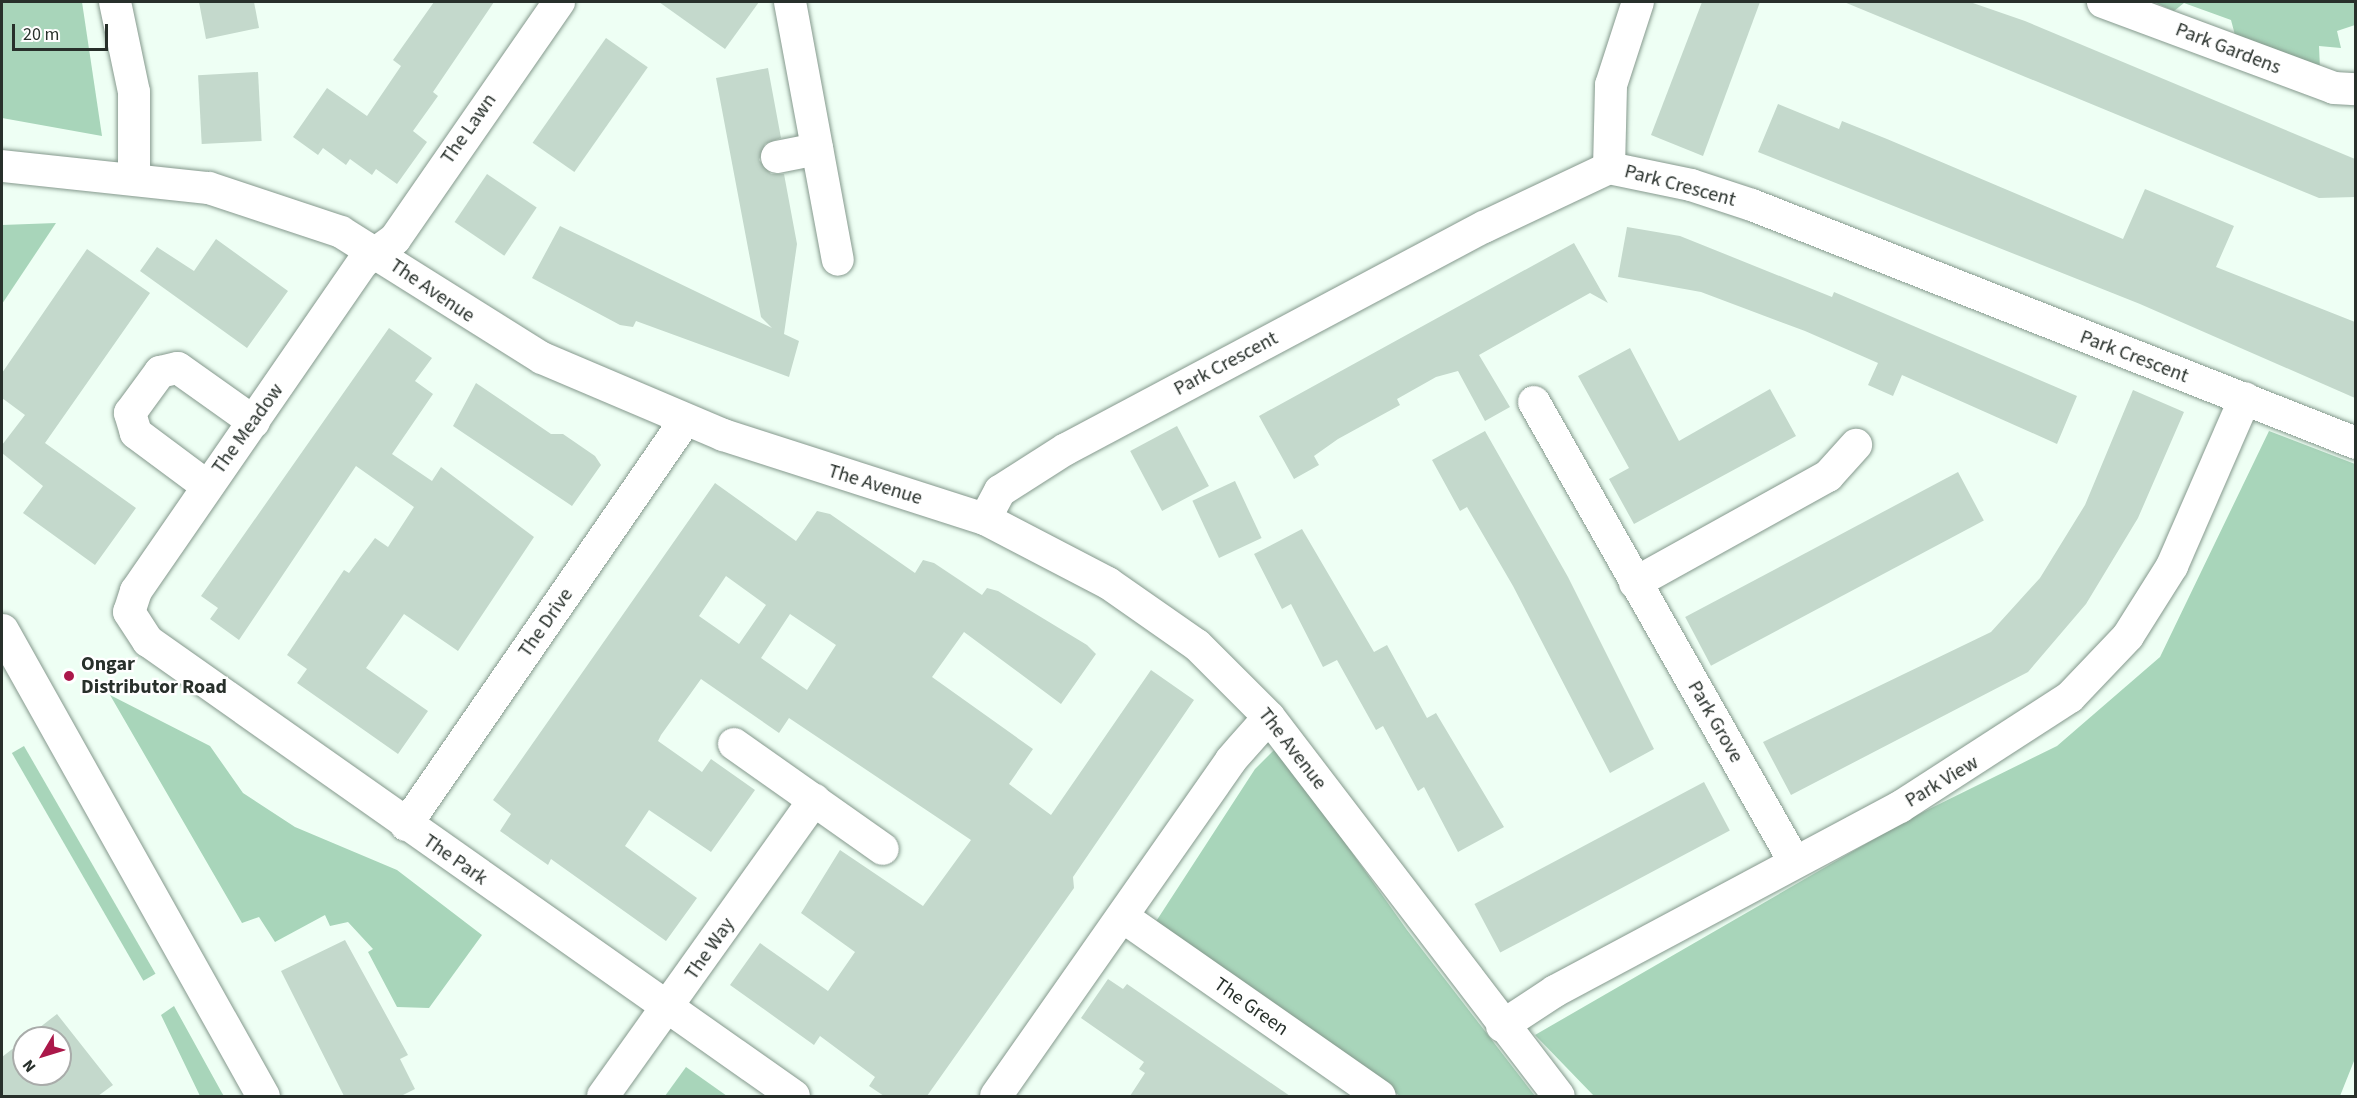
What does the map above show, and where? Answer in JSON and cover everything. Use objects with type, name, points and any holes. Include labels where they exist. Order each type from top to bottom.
[{"type":"street","points":[[115,2],[134,92],[134,177]]},
{"type":"street","name":"The Lawn","points":[[376,253],[395,239],[559,2]]},
{"type":"street","points":[[790,2],[838,260]]},
{"type":"street","points":[[1609,168],[1611,85],[1638,2]]},
{"type":"street","name":"Park Gardens","points":[[2103,2],[2334,88],[2355,90]]},
{"type":"street","points":[[777,157],[817,149]]},
{"type":"street","name":"The Avenue","points":[[2,166],[134,177],[225,191],[341,232],[376,253],[462,313],[542,358],[685,420],[985,519],[1108,583],[1171,624],[1269,717],[1502,1026],[1559,1096]]},
{"type":"street","name":"Park Crescent","points":[[985,519],[1000,491],[1066,448],[1484,226],[1609,168],[1691,185],[1752,205],[2355,443]]},
{"type":"street","name":"The Meadow","points":[[129,612],[136,591],[207,486],[254,422],[363,262],[376,253]]},
{"type":"street","points":[[207,486],[136,434],[130,413],[160,372],[178,368],[254,422]]},
{"type":"street","name":"Park View","points":[[1502,1026],[1555,991],[1794,861],[1900,807],[1991,751],[2070,697],[2128,636],[2172,566],[2245,398]]},
{"type":"street","name":"Park Grove","points":[[1534,402],[1635,584],[1794,861]]},
{"type":"street","name":"The Drive","points":[[406,825],[685,420]]},
{"type":"street","points":[[1635,584],[1820,481],[1856,445]]},
{"type":"street","name":"The Park","points":[[129,612],[148,641],[406,825],[794,1096]]},
{"type":"street","points":[[2,630],[263,1096]]},
{"type":"street","points":[[996,1096],[1231,760],[1269,717]]},
{"type":"street","points":[[734,744],[883,849]]},
{"type":"street","name":"The Way","points":[[603,1096],[668,1008],[814,800]]},
{"type":"street","name":"The Green","points":[[1123,917],[1380,1096]]},
{"type":"green space","points":[[2,2],[82,2],[102,136],[2,118]]},
{"type":"green space","points":[[2154,2],[2355,2],[2355,25],[2337,31],[2341,48],[2319,46],[2320,69],[2235,35],[2231,20],[2184,3],[2174,11]]},
{"type":"green space","points":[[56,223],[2,304],[2,225]]},
{"type":"green space","points":[[2269,431],[2355,464],[2356,1056],[2340,1096],[1594,1096],[1535,1035],[1907,820],[2057,746],[2160,657]]},
{"type":"green space","points":[[110,695],[210,746],[243,793],[295,827],[397,870],[482,935],[429,1008],[397,1007],[368,952],[373,949],[348,922],[330,926],[325,915],[275,942],[259,917],[242,923]]},
{"type":"green space","points":[[24,746],[156,974],[143,981],[12,753]]},
{"type":"green space","points":[[1277,747],[1407,930],[1535,1096],[1400,1096],[1155,923],[1255,769]]},
{"type":"green space","points":[[174,1006],[224,1096],[200,1096],[161,1015]]},
{"type":"green space","points":[[686,1067],[727,1096],[665,1096]]},
{"type":"building","points":[[199,2],[254,2],[259,28],[206,39]]},
{"type":"building","points":[[434,2],[494,2],[433,92],[438,96],[413,131],[427,142],[397,184],[376,169],[372,175],[350,159],[346,165],[323,148],[318,155],[293,137],[327,88],[367,116],[401,66],[393,60]]},
{"type":"building","points":[[659,2],[759,2],[725,49]]},
{"type":"building","points":[[1702,2],[1760,2],[1703,156],[1651,135]]},
{"type":"building","points":[[1844,2],[1970,2],[2025,21],[2355,159],[2355,197],[2319,198]]},
{"type":"building","points":[[606,38],[648,67],[574,172],[533,143]]},
{"type":"building","points":[[768,68],[781,138],[765,144],[759,160],[771,174],[784,174],[797,244],[784,334],[799,341],[789,377],[636,321],[633,327],[620,325],[532,278],[560,226],[772,328],[761,317],[716,78]]},
{"type":"building","points":[[258,72],[262,141],[202,144],[198,75]]},
{"type":"building","points":[[1778,104],[1839,129],[1842,121],[2123,239],[2145,189],[2234,226],[2216,267],[2355,322],[2355,398],[2140,304],[1758,152]]},
{"type":"building","points":[[487,174],[537,208],[504,256],[455,222]]},
{"type":"building","points":[[1627,227],[1680,236],[1832,297],[1834,292],[2077,396],[2057,444],[1902,375],[1893,396],[1868,385],[1878,363],[1805,331],[1701,292],[1618,277]]},
{"type":"building","points":[[216,239],[288,291],[247,348],[140,271],[157,247],[194,271]]},
{"type":"building","points":[[1574,243],[1608,303],[1590,293],[1479,355],[1510,407],[1485,421],[1458,371],[1436,377],[1397,399],[1400,405],[1338,439],[1314,456],[1319,465],[1294,479],[1259,416]]},
{"type":"building","points":[[87,249],[150,293],[45,443],[136,508],[95,565],[23,513],[43,486],[2,453],[2,445],[25,415],[2,398],[2,373]]},
{"type":"building","points":[[389,328],[432,358],[415,381],[433,394],[392,454],[432,481],[441,467],[534,537],[458,651],[404,614],[366,668],[428,711],[398,754],[297,683],[307,669],[287,655],[344,570],[349,573],[375,538],[388,547],[414,507],[356,466],[239,640],[210,619],[218,608],[201,596]]},
{"type":"building","points":[[1630,348],[1679,441],[1770,389],[1796,436],[1634,524],[1609,479],[1629,468],[1578,376]]},
{"type":"building","points":[[476,383],[551,434],[563,434],[595,456],[601,465],[572,506],[453,426]]},
{"type":"building","points":[[2133,390],[2184,412],[2138,518],[2086,604],[2028,672],[1791,795],[1763,742],[1991,632],[2040,578],[2085,505]]},
{"type":"building","points":[[1177,426],[1209,486],[1162,511],[1130,451]]},
{"type":"building","points":[[1485,431],[1568,577],[1654,749],[1610,773],[1513,586],[1467,507],[1460,511],[1432,460]]},
{"type":"building","points":[[1958,472],[1984,521],[1711,666],[1685,617]]},
{"type":"building","points":[[1235,481],[1262,538],[1219,558],[1192,501]]},
{"type":"building","points":[[715,483],[796,541],[817,511],[830,514],[915,573],[923,560],[934,563],[982,595],[987,588],[998,591],[1087,645],[1096,654],[1061,704],[964,632],[932,677],[1033,749],[1009,784],[1051,815],[1151,670],[1194,700],[1073,877],[1074,888],[927,1096],[884,1096],[869,1086],[875,1077],[820,1036],[814,1045],[730,985],[760,943],[828,991],[855,952],[801,913],[840,850],[923,906],[971,840],[789,718],[779,733],[701,679],[658,741],[702,772],[711,759],[755,790],[711,852],[649,810],[625,846],[697,898],[666,941],[551,859],[548,865],[500,831],[511,814],[493,800]],"holes":[[[726,576],[766,605],[739,644],[699,616]],[[790,614],[836,645],[807,690],[761,658]]]},
{"type":"building","points":[[1302,529],[1374,652],[1387,645],[1427,718],[1436,713],[1504,827],[1458,852],[1424,787],[1418,791],[1383,726],[1376,730],[1337,660],[1323,667],[1291,604],[1282,609],[1254,554]]},
{"type":"building","points":[[1704,782],[1730,831],[1500,953],[1474,904]]},
{"type":"building","points":[[345,940],[408,1055],[400,1059],[415,1089],[401,1096],[344,1096],[281,971]]},
{"type":"building","points":[[1108,979],[1123,989],[1127,984],[1290,1096],[1130,1096],[1145,1073],[1139,1069],[1144,1062],[1081,1018]]},
{"type":"building","points":[[57,1014],[66,1026],[42,1026]]},
{"type":"building","points":[[72,1033],[113,1085],[98,1096],[2,1096],[2,1057],[12,1049],[12,1086],[72,1086]]},
{"type":"place","name":"Ongar Distributor Road","points":[[69,676]]}]
